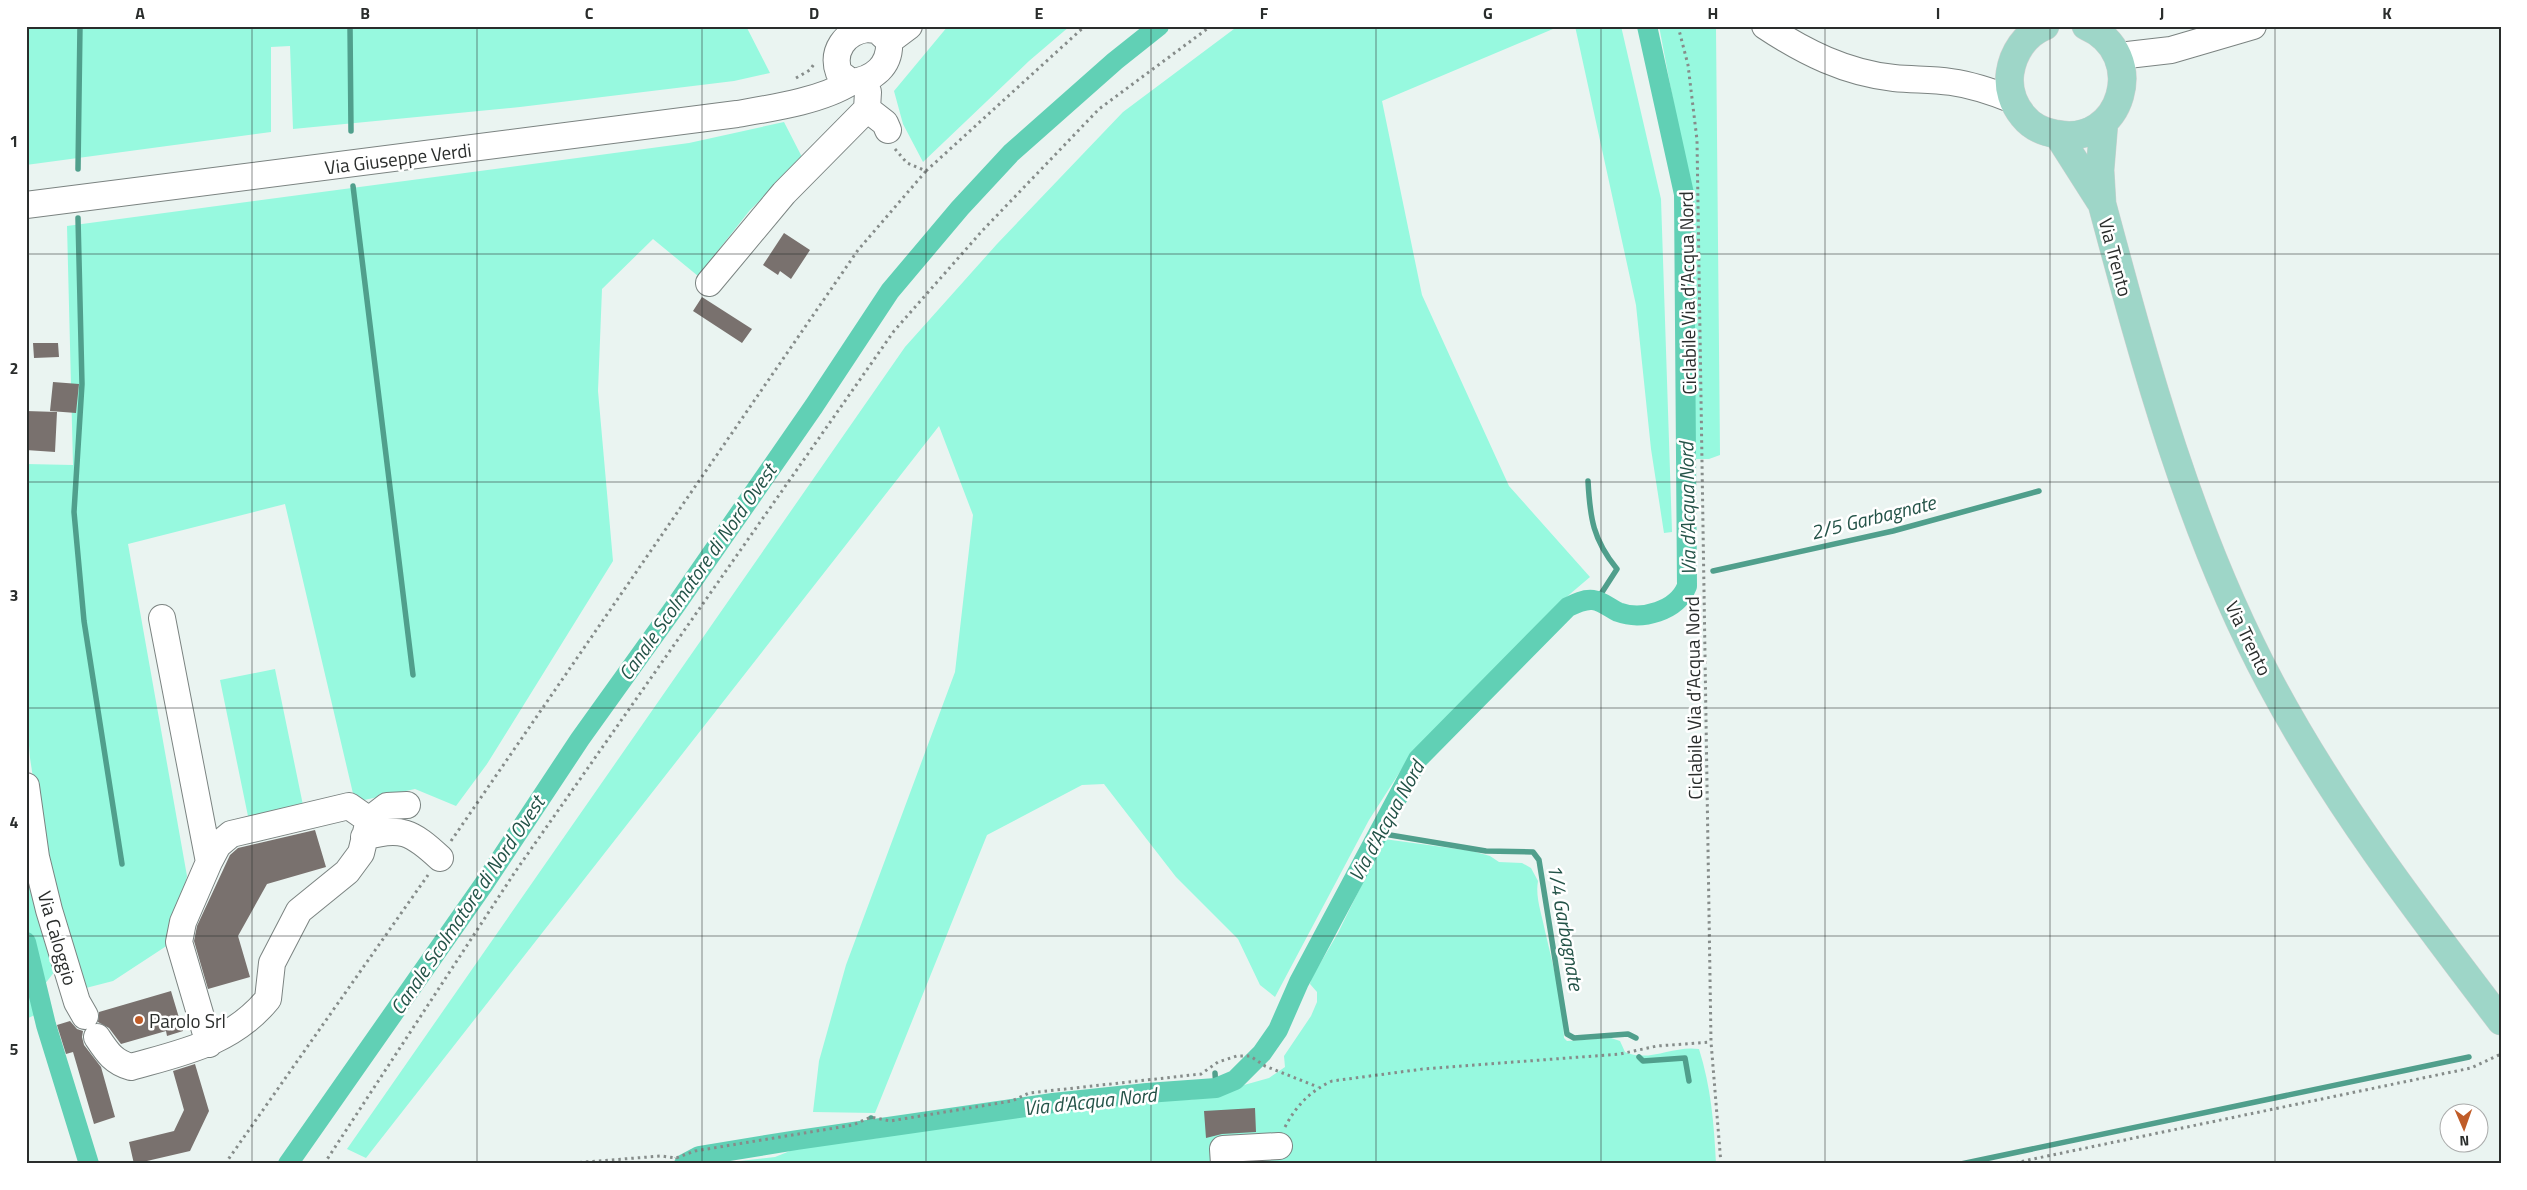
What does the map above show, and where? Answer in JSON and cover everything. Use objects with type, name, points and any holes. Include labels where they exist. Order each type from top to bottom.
[{"type":"main road","points":[[2086,26],[2096,30],[2109,42],[2121,67]]},
{"type":"main road","name":"Via Trento","points":[[2041,27],[2019,46],[2012,62],[2009,79],[2013,100],[2018,110],[2036,127],[2058,135],[2082,133],[2104,122],[2118,102],[2121,67]]},
{"type":"main road","name":"Via Trento","points":[[2104,122],[2100,170],[2102,204],[2142,352],[2182,480],[2222,582],[2265,673],[2325,779],[2390,876],[2501,1021]]},
{"type":"main road","name":"Via Trento","points":[[2058,135],[2102,204]]},
{"type":"street","points":[[1764,26],[1791,44],[1819,58],[1857,71],[1893,78],[1949,81],[1988,90],[2013,100]]},
{"type":"street","points":[[2121,67],[2253,26]]},
{"type":"street","points":[[709,283],[784,193],[880,121],[852,76],[836,56],[848,36],[857,28],[899,34]]},
{"type":"street","name":"Via Giuseppe Verdi","points":[[26,205],[770,109],[840,89],[852,76],[881,68],[887,60],[899,34]]},
{"type":"street","points":[[1949,81],[1987,74],[2012,62]]},
{"type":"street","points":[[162,618],[208,862]]},
{"type":"street","name":"Via Caloggio","points":[[26,786],[36,857],[49,910],[86,1019],[109,1056],[120,1064],[132,1066],[209,1044],[234,1030],[260,1008],[268,999],[272,963],[299,911],[347,872],[361,853],[366,828]]},
{"type":"street","points":[[366,828],[387,806],[407,805]]},
{"type":"street","points":[[209,1044],[179,942],[183,922],[208,862],[218,845],[231,834],[349,806],[366,828],[400,831],[412,836],[440,858]]},
{"type":"street","points":[[1224,1164],[1223,1150],[1279,1146]]},
{"type":"path","points":[[225,1164],[440,858],[858,250],[926,171],[1085,26]]},
{"type":"path","points":[[324,1164],[515,872],[894,332],[982,231],[1099,109],[1211,26]]},
{"type":"path","name":"Ciclabile Via d’Acqua Nord","points":[[1678,26],[1688,65],[1697,140],[1711,1042],[1721,1164]]},
{"type":"path","points":[[880,121],[881,134],[907,163],[926,171]]},
{"type":"path","points":[[1279,1146],[1284,1128],[1293,1112],[1318,1087],[1332,1081],[1423,1069],[1620,1054],[1657,1046],[1711,1042]]},
{"type":"path","points":[[2009,1164],[2471,1068],[2501,1054]]},
{"type":"path","points":[[560,1164],[661,1156],[676,1158],[695,1151],[853,1125],[871,1117],[890,1121],[1012,1101],[1030,1092],[1201,1074],[1218,1062],[1237,1056],[1250,1056],[1265,1066],[1318,1087]]},
{"type":"path","points":[[672,1164],[676,1158]]},
{"type":"green space","points":[[26,26],[746,26],[770,73],[734,81],[520,107],[293,129],[290,46],[271,47],[271,132],[26,165]]},
{"type":"green space","points":[[948,26],[1070,26],[1029,61],[923,162],[903,124],[894,91]]},
{"type":"green space","points":[[1238,26],[1560,26],[1382,101],[1422,295],[1509,486],[1590,577],[1570,594],[1410,756],[1369,820],[1275,997],[1260,985],[1238,939],[1176,877],[1104,784],[1082,785],[987,835],[875,1113],[813,1112],[819,1061],[846,965],[955,672],[973,515],[939,426],[366,1158],[347,1149],[905,347],[997,244],[1123,112]]},
{"type":"green space","points":[[1575,26],[1621,26],[1661,199],[1672,532],[1664,533],[1651,449],[1636,305]]},
{"type":"green space","points":[[1659,26],[1714,26],[1716,29],[1720,455],[1709,459],[1693,459],[1691,195]]},
{"type":"green space","points":[[784,122],[803,159],[750,210],[698,276],[653,239],[602,289],[598,391],[613,561],[487,764],[456,806],[415,789],[355,802],[285,504],[128,544],[187,876],[171,943],[113,981],[82,989],[41,831],[30,758],[26,706],[26,464],[73,465],[67,226],[689,143]]},
{"type":"green space","points":[[275,669],[304,810],[249,821],[220,680]]},
{"type":"green space","points":[[1384,839],[1472,851],[1490,856],[1499,862],[1522,863],[1531,868],[1538,881],[1538,900],[1557,984],[1564,1038],[1567,1041],[1611,1038],[1620,1041],[1625,1052],[1643,1056],[1680,1049],[1699,1049],[1711,1106],[1716,1164],[1170,1164],[1170,1161],[1137,1164],[713,1164],[775,1157],[800,1147],[878,1138],[965,1121],[1126,1105],[1165,1098],[1190,1100],[1234,1090],[1269,1078],[1285,1067],[1284,1056],[1311,1016],[1317,1002],[1317,992],[1310,984],[1311,979],[1338,933]]},
{"type":"green space","points":[[26,859],[55,971],[41,989],[46,1010],[26,1019]]},
{"type":"building","points":[[784,233],[810,250],[791,279],[780,271],[778,275],[763,265]]},
{"type":"building","points":[[702,297],[752,329],[742,343],[693,311]]},
{"type":"building","points":[[33,343],[58,343],[59,357],[34,358]]},
{"type":"building","points":[[53,382],[79,384],[76,413],[50,411]]},
{"type":"building","points":[[26,411],[57,412],[55,452],[26,450]]},
{"type":"building","points":[[315,830],[326,867],[267,884],[238,936],[250,977],[208,989],[194,941],[197,926],[230,855],[238,848]]},
{"type":"building","points":[[171,991],[183,1031],[167,1036],[166,1031],[121,1044],[109,1028],[98,1022],[99,1012]]},
{"type":"building","points":[[70,1021],[77,1029],[83,1031],[84,1045],[101,1067],[115,1117],[94,1124],[73,1052],[66,1054],[57,1025]]},
{"type":"building","points":[[195,1064],[209,1111],[190,1151],[134,1164],[129,1142],[174,1131],[184,1110],[173,1071]]},
{"type":"building","points":[[1255,1108],[1256,1132],[1222,1134],[1206,1138],[1204,1111]]},
{"type":"waterway","points":[[78,169],[80,26]]},
{"type":"waterway","points":[[350,26],[351,131]]},
{"type":"waterway","name":"Canale Scolmatore di Nord Ovest","points":[[288,1164],[484,884],[580,739],[676,605],[814,406],[890,291],[960,208],[1011,153],[1115,61],[1159,26]]},
{"type":"waterway","name":"Via d'Acqua Nord","points":[[1639,26],[1650,36]]},
{"type":"waterway","name":"Via d'Acqua Nord","points":[[684,1164],[699,1156],[797,1140],[1053,1103],[1216,1088],[1235,1080],[1262,1053],[1278,1030],[1299,982],[1418,759],[1568,607],[1583,601],[1593,600],[1603,603],[1618,612],[1638,615],[1648,614],[1667,608],[1682,595],[1687,586],[1684,194],[1647,26]]},
{"type":"waterway","points":[[353,186],[413,675]]},
{"type":"waterway","points":[[78,218],[82,384],[74,512],[84,621],[122,864]]},
{"type":"waterway","points":[[1588,481],[1594,528],[1603,548],[1617,569],[1597,600]]},
{"type":"waterway","name":"2/5 Garbagnate","points":[[1713,571],[1893,531],[2039,491]]},
{"type":"waterway","name":"2/5 Garbagnate","points":[[1687,574],[1692,573]]},
{"type":"waterway","name":"1/4 Garbagnate","points":[[1378,833],[1486,851],[1533,852],[1539,860],[1567,1034],[1574,1038],[1628,1034],[1636,1038]]},
{"type":"waterway","points":[[26,942],[46,1025],[89,1164]]},
{"type":"waterway","name":"1/4 Garbagnate","points":[[1639,1057],[1643,1061],[1685,1058],[1689,1081]]},
{"type":"waterway","points":[[1961,1164],[2469,1057]]},
{"type":"waterway","points":[[1215,1073],[1216,1088]]},
{"type":"waterway","points":[[871,1118],[873,1129]]},
{"type":"place","name":"Parolo Srl","points":[[139,1020]]}]
